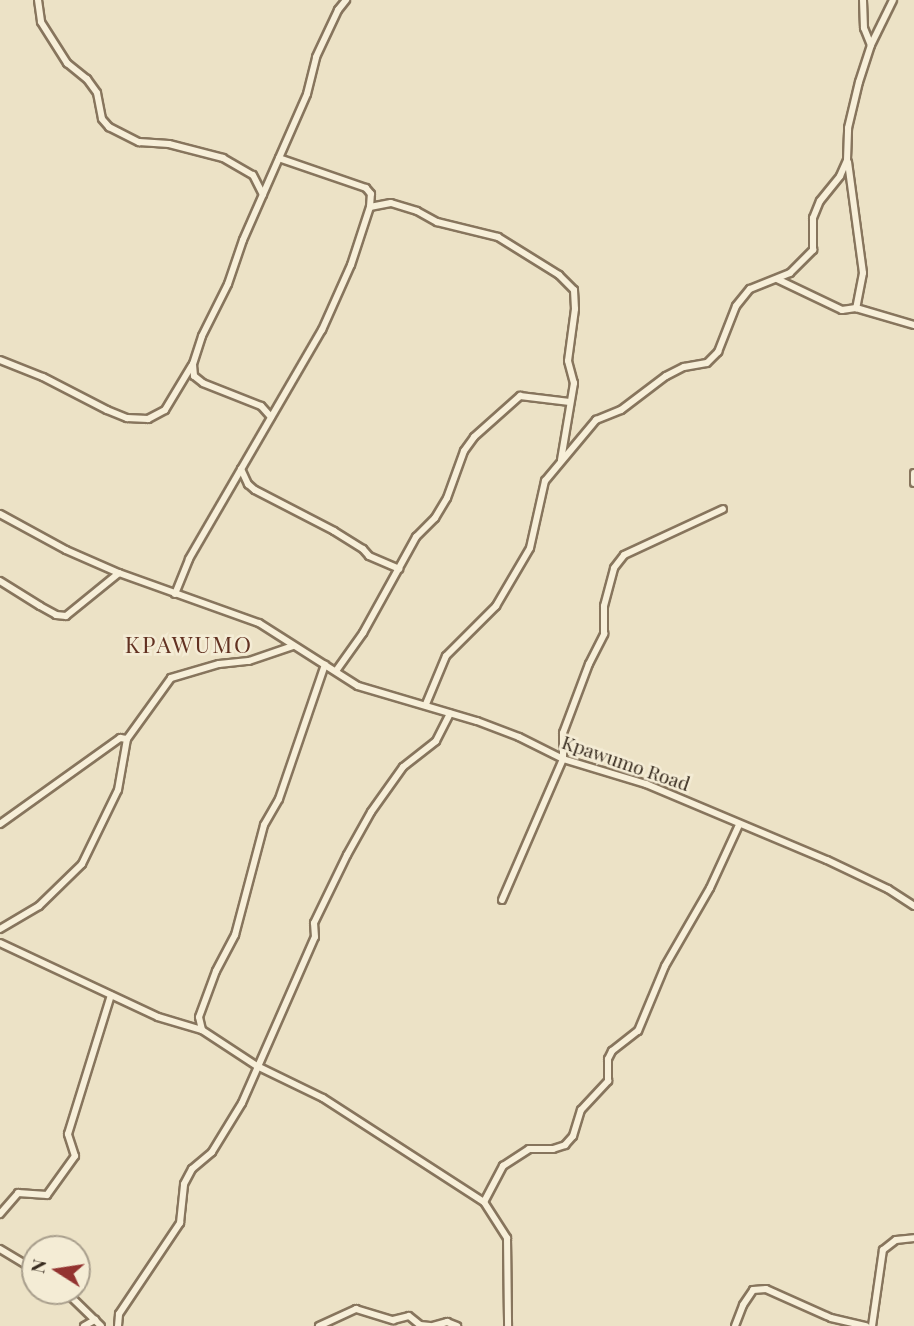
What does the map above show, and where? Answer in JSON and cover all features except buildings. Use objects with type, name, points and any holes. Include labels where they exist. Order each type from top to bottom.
[{"type":"street","points":[[38,0],[41,22],[67,62],[92,86],[102,119],[109,127],[139,142],[169,144],[223,158],[253,175],[263,195]]},
{"type":"street","points":[[0,360],[43,377],[127,418],[148,419],[165,410],[193,364],[307,94],[316,57],[338,10],[346,0]]},
{"type":"street","points":[[863,0],[864,28],[871,45]]},
{"type":"street","points":[[856,308],[863,273],[847,160],[848,128],[871,45],[893,0]]},
{"type":"street","points":[[175,594],[189,559],[322,330],[351,265],[370,207],[371,194],[366,188],[279,158]]},
{"type":"street","points":[[426,704],[446,656],[496,606],[530,548],[545,481],[596,420],[621,410],[666,376],[684,368],[707,363],[718,352],[736,306],[750,289],[790,273],[813,250],[813,218],[820,201],[841,176],[847,160]]},
{"type":"street","points":[[370,207],[391,203],[417,211],[437,222],[498,237],[567,282],[574,290],[575,309],[568,361],[574,383],[560,462]]},
{"type":"street","points":[[777,279],[842,310],[856,308],[914,325]]},
{"type":"street","points":[[193,364],[194,376],[203,383],[261,406],[271,417]]},
{"type":"street","points":[[336,671],[363,633],[416,537],[435,518],[447,498],[464,451],[494,417],[520,396],[570,402]]},
{"type":"street","points":[[241,469],[248,484],[255,490],[334,531],[363,549],[369,556],[398,569]]},
{"type":"street","points":[[914,472],[914,481]]},
{"type":"street","points":[[502,901],[562,759],[564,733],[589,664],[604,634],[604,606],[614,568],[624,555],[723,509]]},
{"type":"street","name":"Kpawumo Road","points":[[0,514],[66,550],[119,573],[175,594],[209,603],[258,623],[358,686],[426,704],[519,737],[562,759],[646,784],[827,860],[914,906]]},
{"type":"street","points":[[0,581],[48,611],[66,616],[119,573]]},
{"type":"street","points":[[0,929],[39,906],[82,864],[118,790],[127,739],[172,678],[219,664],[249,661],[293,646]]},
{"type":"street","points":[[202,1030],[199,1017],[216,971],[234,935],[264,825],[279,799],[325,665]]},
{"type":"street","points":[[118,1326],[119,1314],[180,1223],[184,1184],[192,1170],[212,1152],[242,1103],[315,937],[314,923],[347,855],[371,812],[403,767],[436,741],[450,713]]},
{"type":"street","points":[[0,824],[120,738],[127,739]]},
{"type":"street","points":[[484,1202],[503,1166],[530,1149],[553,1149],[565,1145],[573,1136],[581,1110],[608,1081],[608,1059],[612,1051],[638,1031],[665,966],[710,888],[739,825]]},
{"type":"street","points":[[0,943],[158,1017],[202,1030],[294,1087],[323,1098],[484,1202],[507,1238],[509,1326]]},
{"type":"street","points":[[0,1214],[18,1192],[47,1195],[75,1156],[68,1134],[111,995]]},
{"type":"street","points":[[872,1326],[883,1250],[896,1240],[914,1238]]},
{"type":"street","points":[[0,1249],[21,1262]]},
{"type":"street","points":[[0,1258],[7,1254]]},
{"type":"street","points":[[735,1326],[743,1305],[753,1290],[766,1289],[831,1318],[866,1326]]},
{"type":"street","points":[[79,1305],[101,1326]]},
{"type":"street","points":[[319,1326],[356,1309],[393,1320],[409,1316],[420,1325],[431,1326],[447,1322],[457,1326]]},
{"type":"street","points":[[84,1326],[94,1320]]},
{"type":"district","name":"KPAWUMO","points":[[189,644]]}]
